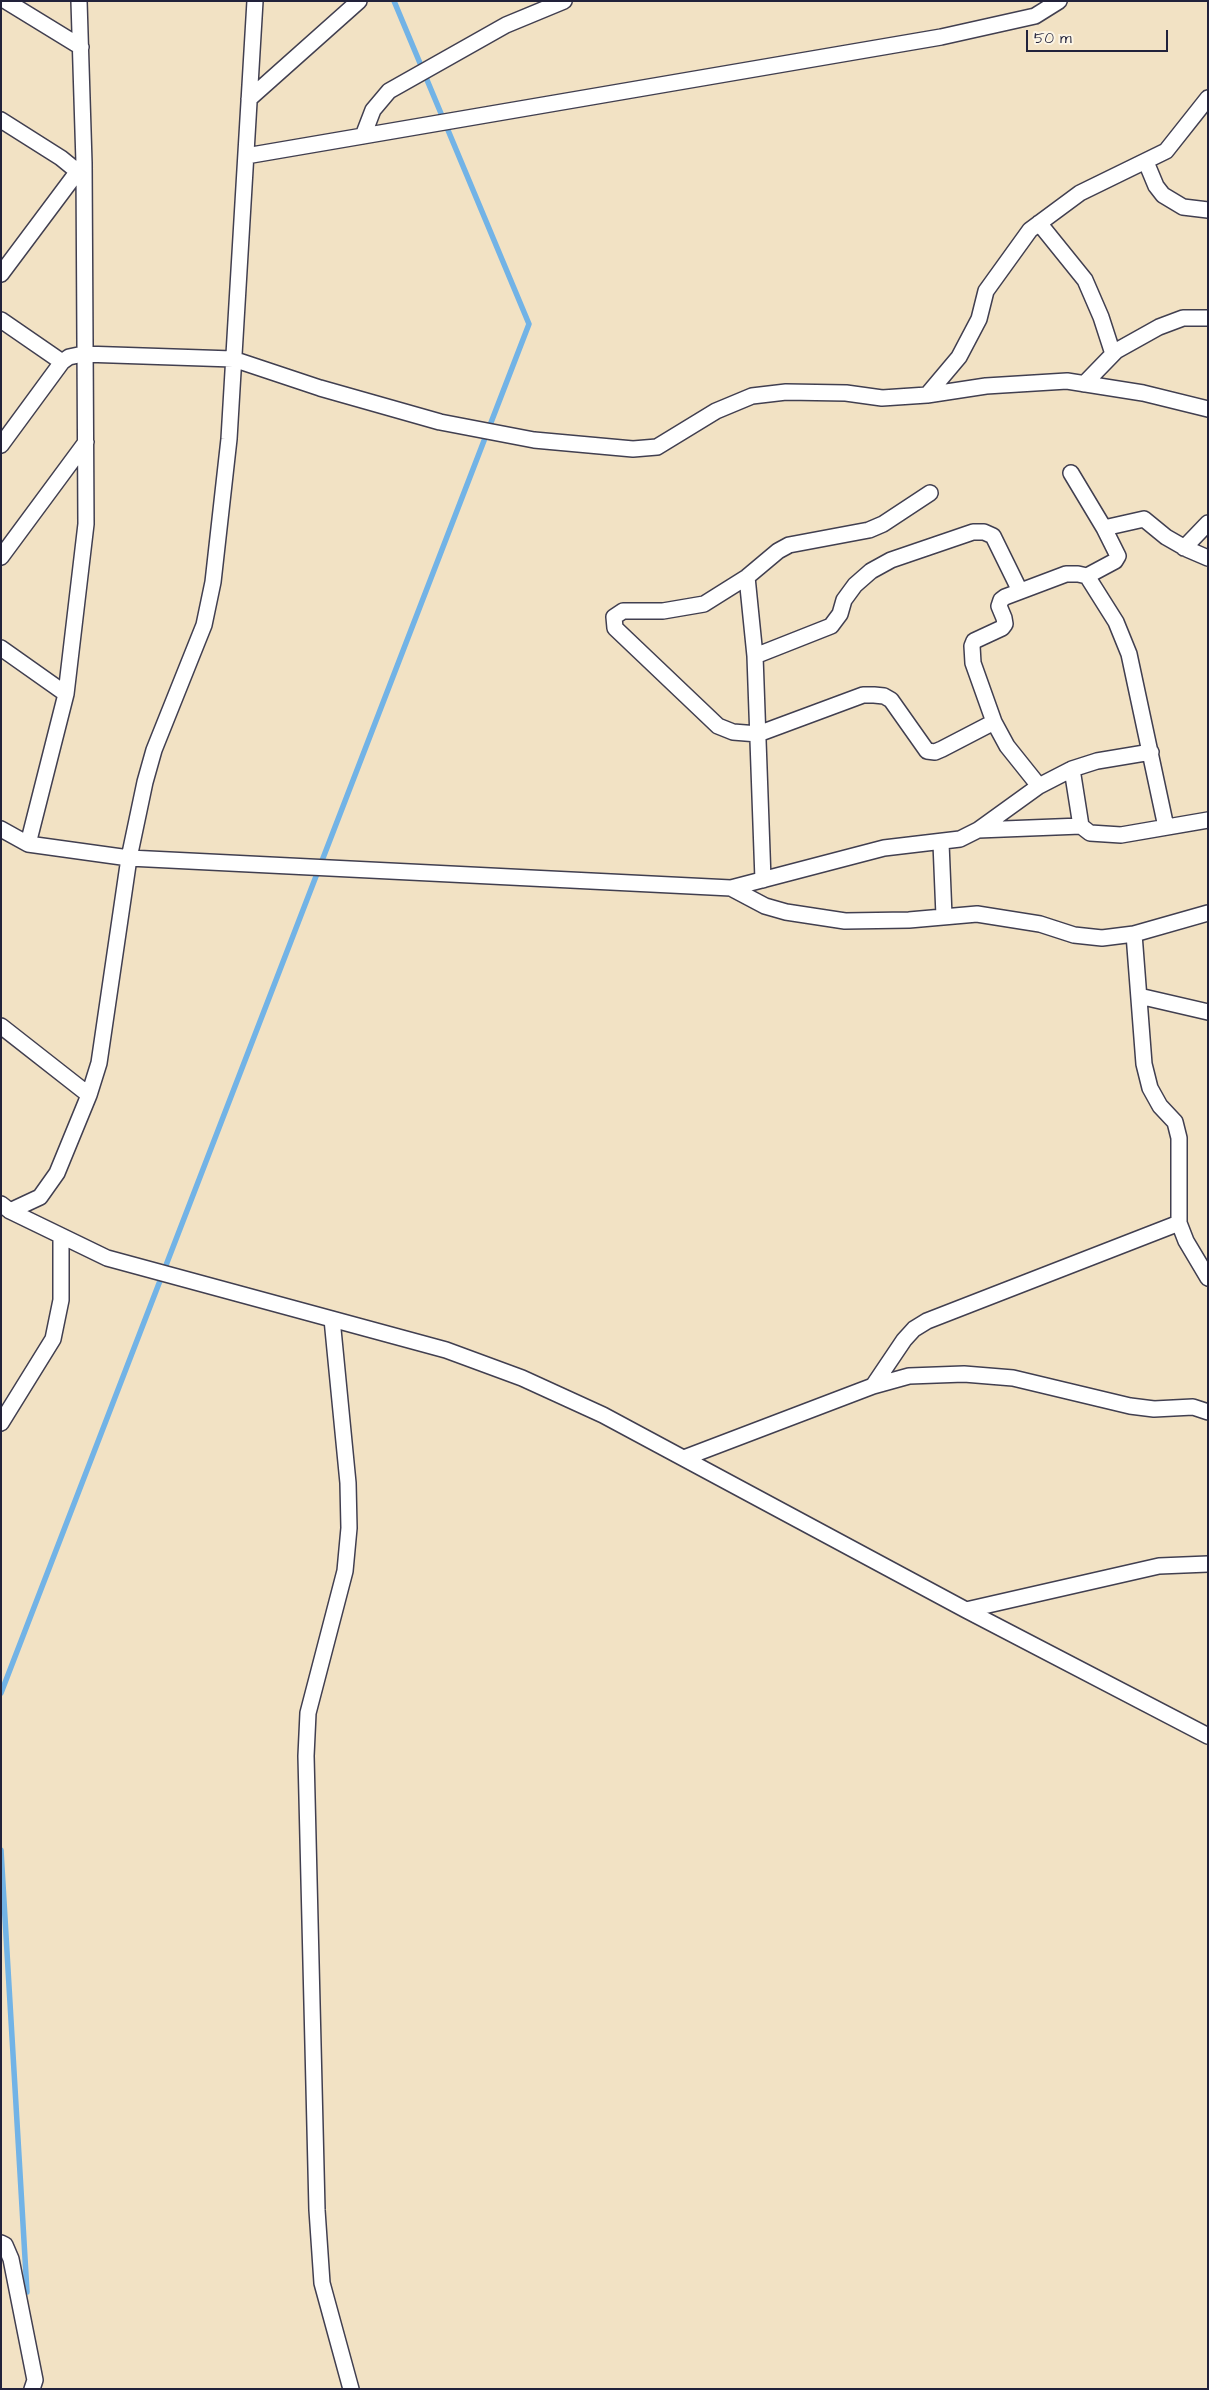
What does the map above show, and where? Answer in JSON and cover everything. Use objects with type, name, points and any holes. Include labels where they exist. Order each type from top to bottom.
[{"type":"street","points":[[6,1],[81,47]]},
{"type":"street","points":[[28,844],[66,694],[86,524],[79,1]]},
{"type":"street","points":[[5,1207],[40,1197],[57,1173],[89,1095],[98,1063],[129,858],[145,782],[154,750],[204,625],[211,591],[229,439],[255,1]]},
{"type":"street","points":[[249,99],[359,1]]},
{"type":"street","points":[[363,136],[373,110],[389,91],[506,25],[564,1]]},
{"type":"street","points":[[246,156],[941,37],[1035,16],[1060,1]]},
{"type":"street","points":[[926,395],[959,357],[979,319],[986,291],[1007,259],[1030,230],[1080,193],[1116,174],[1166,152],[1208,98]]},
{"type":"street","points":[[1,120],[60,158],[80,167]]},
{"type":"street","points":[[1146,162],[1156,186],[1164,195],[1183,207],[1208,210]]},
{"type":"street","points":[[1,274],[80,167]]},
{"type":"street","points":[[1039,223],[1085,280],[1101,317],[1113,354]]},
{"type":"street","points":[[1084,384],[1113,354],[1160,327],[1183,318],[1208,318]]},
{"type":"street","points":[[1,320],[62,362]]},
{"type":"street","points":[[1,446],[62,362],[68,357],[83,354],[233,360],[320,388],[440,422],[534,440],[633,449],[657,446],[716,411],[752,396],[786,392],[846,392],[882,398],[926,395],[986,386],[1067,381],[1143,393],[1207,410]]},
{"type":"street","points":[[1,557],[86,442]]},
{"type":"street","points":[[1039,786],[1007,746],[994,722],[973,663],[972,646],[974,641],[1002,628],[1005,624],[1000,606],[1001,600],[1066,574],[1087,576],[1115,561],[1118,556],[1104,528],[1071,473]]},
{"type":"street","points":[[930,493],[883,524],[869,530],[790,545],[778,551],[747,577],[704,604],[663,611],[623,612],[614,617],[615,628],[718,726],[733,732],[758,734],[862,696],[874,695],[891,700],[927,751],[934,752],[942,749],[994,722]]},
{"type":"street","points":[[1104,528],[1144,519],[1184,548],[1208,558]]},
{"type":"street","points":[[1184,548],[1208,523]]},
{"type":"street","points":[[755,656],[831,626],[840,614],[844,600],[855,585],[871,571],[891,560],[973,532],[984,532],[993,536],[1020,591]]},
{"type":"street","points":[[1087,576],[1116,622],[1129,654],[1166,827]]},
{"type":"street","points":[[747,577],[755,656],[763,880]]},
{"type":"street","points":[[1,648],[66,694]]},
{"type":"street","points":[[1,829],[28,844],[129,858],[731,888],[884,848],[941,843],[960,839],[978,830],[1039,786],[1072,769],[1097,761],[1151,752]]},
{"type":"street","points":[[1072,769],[1081,826]]},
{"type":"street","points":[[978,830],[1081,826],[1090,833],[1101,836],[1121,835],[1208,820]]},
{"type":"street","points":[[941,843],[944,916]]},
{"type":"street","points":[[731,888],[765,906],[786,912],[836,919],[909,920],[977,914],[1040,924],[1074,936],[1102,938],[1134,934],[1208,913]]},
{"type":"street","points":[[1134,934],[1144,1064],[1150,1088],[1160,1106],[1174,1122],[1179,1138],[1179,1223],[1186,1241],[1208,1278]]},
{"type":"street","points":[[1139,996],[1208,1012]]},
{"type":"street","points":[[1,1026],[89,1095]]},
{"type":"street","points":[[5,1207],[107,1258],[446,1350],[522,1378],[603,1415],[966,1610],[1208,1736]]},
{"type":"street","points":[[873,1386],[904,1340],[914,1329],[927,1321],[1179,1223]]},
{"type":"street","points":[[1,1423],[53,1339],[61,1300],[61,1236]]},
{"type":"street","points":[[332,1319],[348,1483],[349,1528],[345,1571],[308,1713],[306,1756],[317,2210],[322,2283],[351,2389]]},
{"type":"street","points":[[684,1458],[873,1386],[909,1376],[964,1374],[1013,1378],[1130,1406],[1154,1408],[1193,1407],[1208,1412]]},
{"type":"street","points":[[966,1610],[1159,1566],[1208,1564]]},
{"type":"street","points":[[1,2243],[5,2245],[11,2259],[35,2380],[32,2389]]},
{"type":"waterway","points":[[1,1693],[529,324],[394,1]]},
{"type":"waterway","points":[[1,1850],[27,2292]]}]
